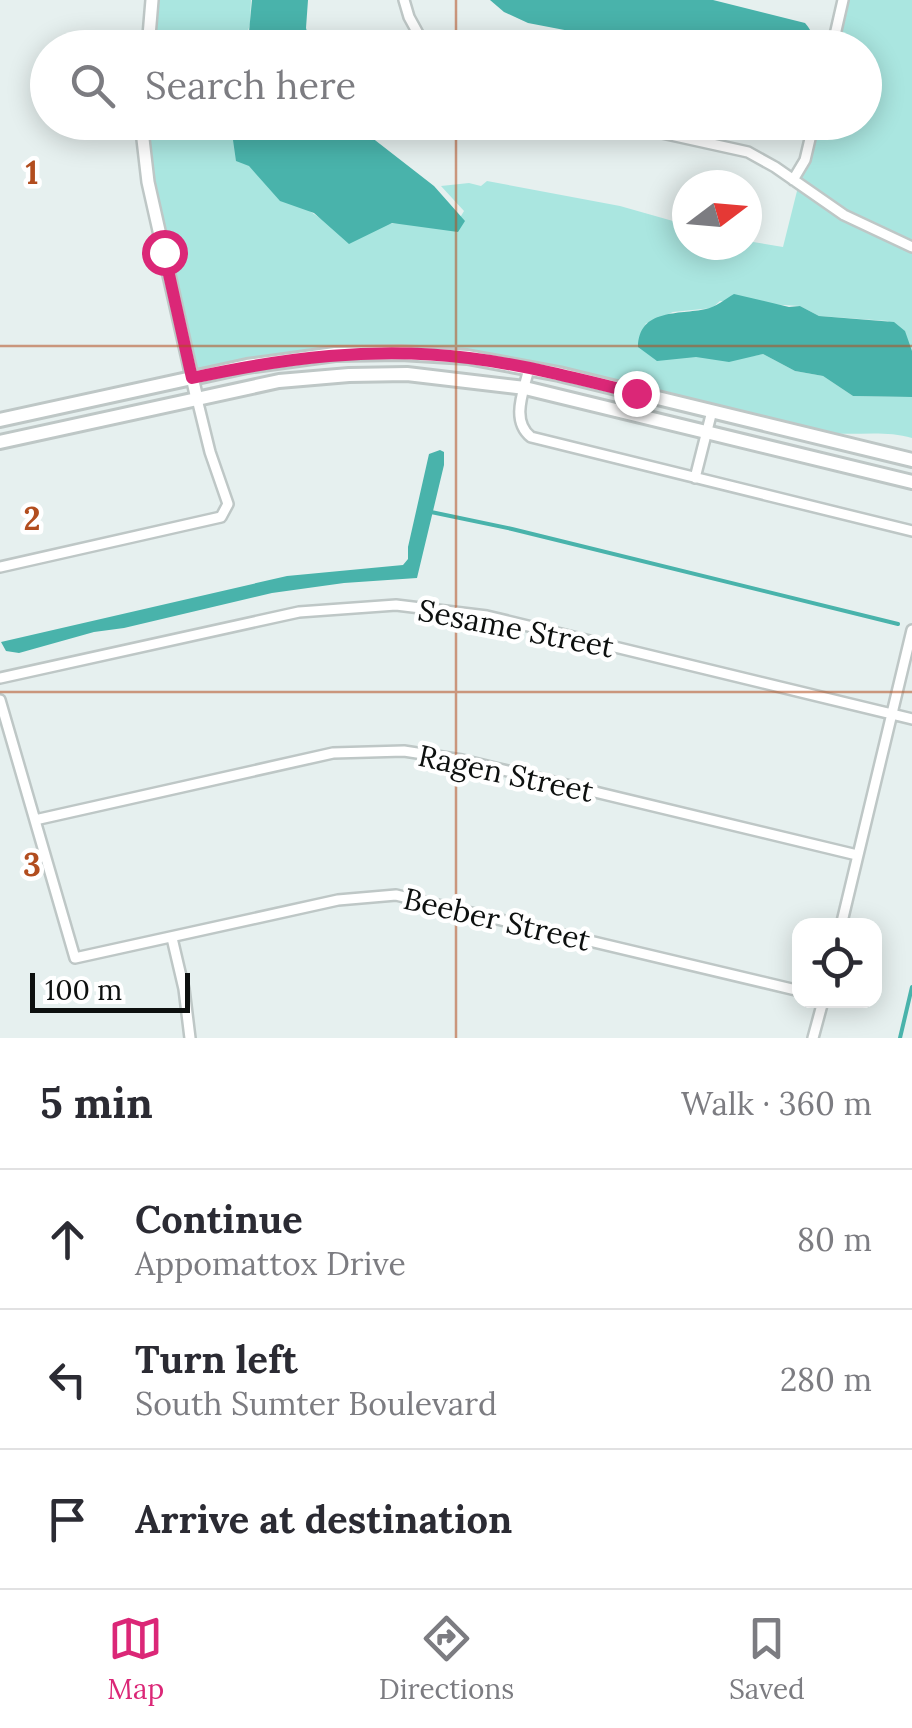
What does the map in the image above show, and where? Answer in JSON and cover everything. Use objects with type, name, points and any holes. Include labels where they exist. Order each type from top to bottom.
[{"type":"main road","points":[[0,420],[287,359],[381,353],[467,358],[529,368],[912,460]]},
{"type":"main road","points":[[0,442],[279,382],[349,375],[430,376],[525,388],[912,482]]},
{"type":"street","points":[[150,30],[152,0]]},
{"type":"street","points":[[404,0],[416,30]]},
{"type":"street","points":[[836,30],[843,0]]},
{"type":"street","points":[[0,567],[221,517],[227,508],[192,378],[148,182],[143,140]]},
{"type":"street","points":[[696,140],[758,156],[844,215],[912,246]]},
{"type":"street","points":[[792,180],[805,160],[810,140]]},
{"type":"street","points":[[529,368],[520,420],[531,437],[912,531]]},
{"type":"street","points":[[695,478],[712,412]]},
{"type":"street","name":"Sesame Street","points":[[0,678],[298,612],[396,605],[486,616],[912,719]]},
{"type":"street","points":[[842,918],[912,630]]},
{"type":"street","points":[[0,700],[35,820]]},
{"type":"street","name":"Ragen Street","points":[[35,820],[333,753],[404,751],[462,760],[857,855]]},
{"type":"street","name":"Beeber Street","points":[[35,820],[75,958],[338,900],[396,895],[792,990]]},
{"type":"street","points":[[172,938],[190,1038]]},
{"type":"street","points":[[813,1038],[820,1008]]},
{"type":"shaded area","points":[[158,0],[251,0],[248,30],[156,30]]},
{"type":"shaded area","points":[[252,0],[308,0],[307,30],[249,30]]},
{"type":"shaded area","points":[[490,0],[713,0],[805,23],[809,30],[564,30],[528,23],[504,12]]},
{"type":"shaded area","points":[[845,0],[912,0],[912,351],[888,321],[819,316],[800,306],[720,301],[712,308],[673,312],[645,324],[700,356],[726,359],[763,354],[795,371],[823,376],[853,396],[912,397],[912,438],[832,433],[781,424],[547,366],[469,352],[352,349],[273,357],[196,371],[154,180],[149,140],[257,140],[308,210],[345,235],[375,224],[458,221],[464,211],[441,186],[481,186],[487,181],[620,206],[672,221],[672,260],[762,260],[762,244],[783,247],[810,140],[882,140],[882,30],[837,30]]},
{"type":"shaded area","points":[[233,140],[375,140],[434,186],[465,221],[458,232],[392,223],[349,244],[314,213],[280,201],[249,166],[236,161]]},
{"type":"shaded area","points":[[734,294],[800,306],[819,316],[894,322],[905,331],[912,351],[912,397],[853,396],[823,376],[795,371],[763,354],[729,362],[696,357],[657,361],[638,347],[640,334],[653,319],[710,308]]},
{"type":"shaded area","points":[[444,452],[444,465],[417,578],[272,593],[94,632],[19,653],[6,651],[1,642],[287,576],[403,565],[408,559],[429,454]]},
{"type":"waterway","points":[[431,512],[898,624]]},
{"type":"waterway","points":[[900,1038],[912,987]]},
{"type":"route","points":[[164,252],[192,378],[287,359],[401,353],[504,363],[636,393]]}]
